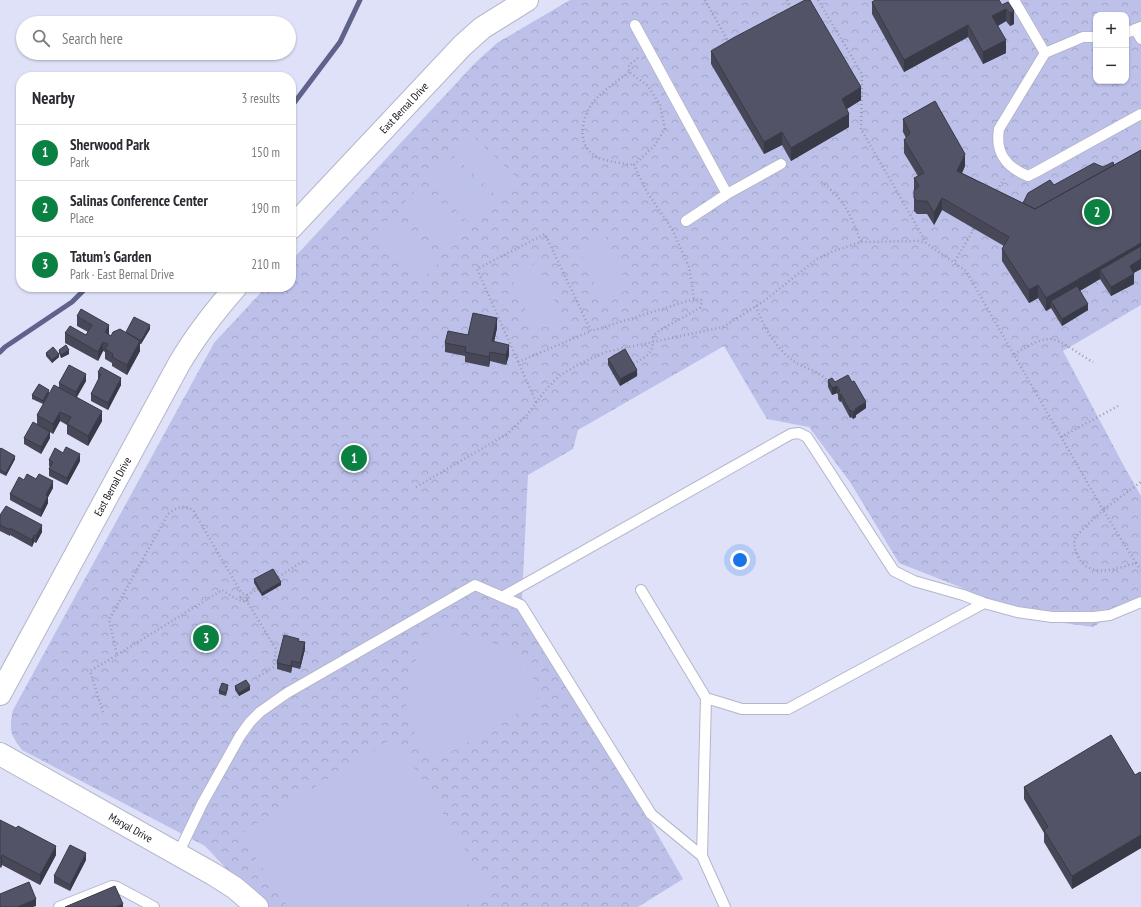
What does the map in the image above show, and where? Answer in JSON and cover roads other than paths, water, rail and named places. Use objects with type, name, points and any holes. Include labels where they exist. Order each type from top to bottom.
[{"type":"main road","name":"East Bernal Drive","points":[[296,223],[462,46],[482,28],[527,0]]},
{"type":"main road","name":"East Bernal Drive","points":[[0,694],[195,336],[232,292]]},
{"type":"main road","name":"Maryal Drive","points":[[0,754],[178,854],[235,888],[257,907]]},
{"type":"lane","points":[[1014,0],[1046,53]]},
{"type":"lane","points":[[635,25],[727,194]]},
{"type":"lane","points":[[1134,30],[1141,39]]},
{"type":"lane","points":[[1093,37],[1083,37],[1046,53],[999,129],[997,140],[1000,154],[1020,173],[1028,176],[1141,114]]},
{"type":"lane","points":[[686,221],[727,194],[781,164]]},
{"type":"lane","points":[[502,597],[791,434],[799,433],[807,437],[894,571],[914,580],[984,603],[1017,612],[1052,617],[1073,618],[1110,615],[1141,602]]},
{"type":"lane","points":[[178,854],[202,804],[240,736],[250,722],[260,712],[287,693],[475,585],[521,605],[651,814],[702,856]]},
{"type":"lane","points":[[641,590],[706,698],[702,856],[725,907]]},
{"type":"lane","points":[[706,698],[742,709],[788,709],[984,603]]},
{"type":"lane","points":[[59,907],[112,886],[117,887],[154,907]]},
{"type":"waterway","points":[[296,100],[340,42],[360,0]]},
{"type":"waterway","points":[[0,352],[5,347],[72,302],[82,292]]},
{"type":"place","name":"Salinas Conference Center","points":[[1097,212]]},
{"type":"place","name":"Sherwood Park","points":[[354,458]]},
{"type":"place","name":"Tatum's Garden","points":[[206,638]]}]
